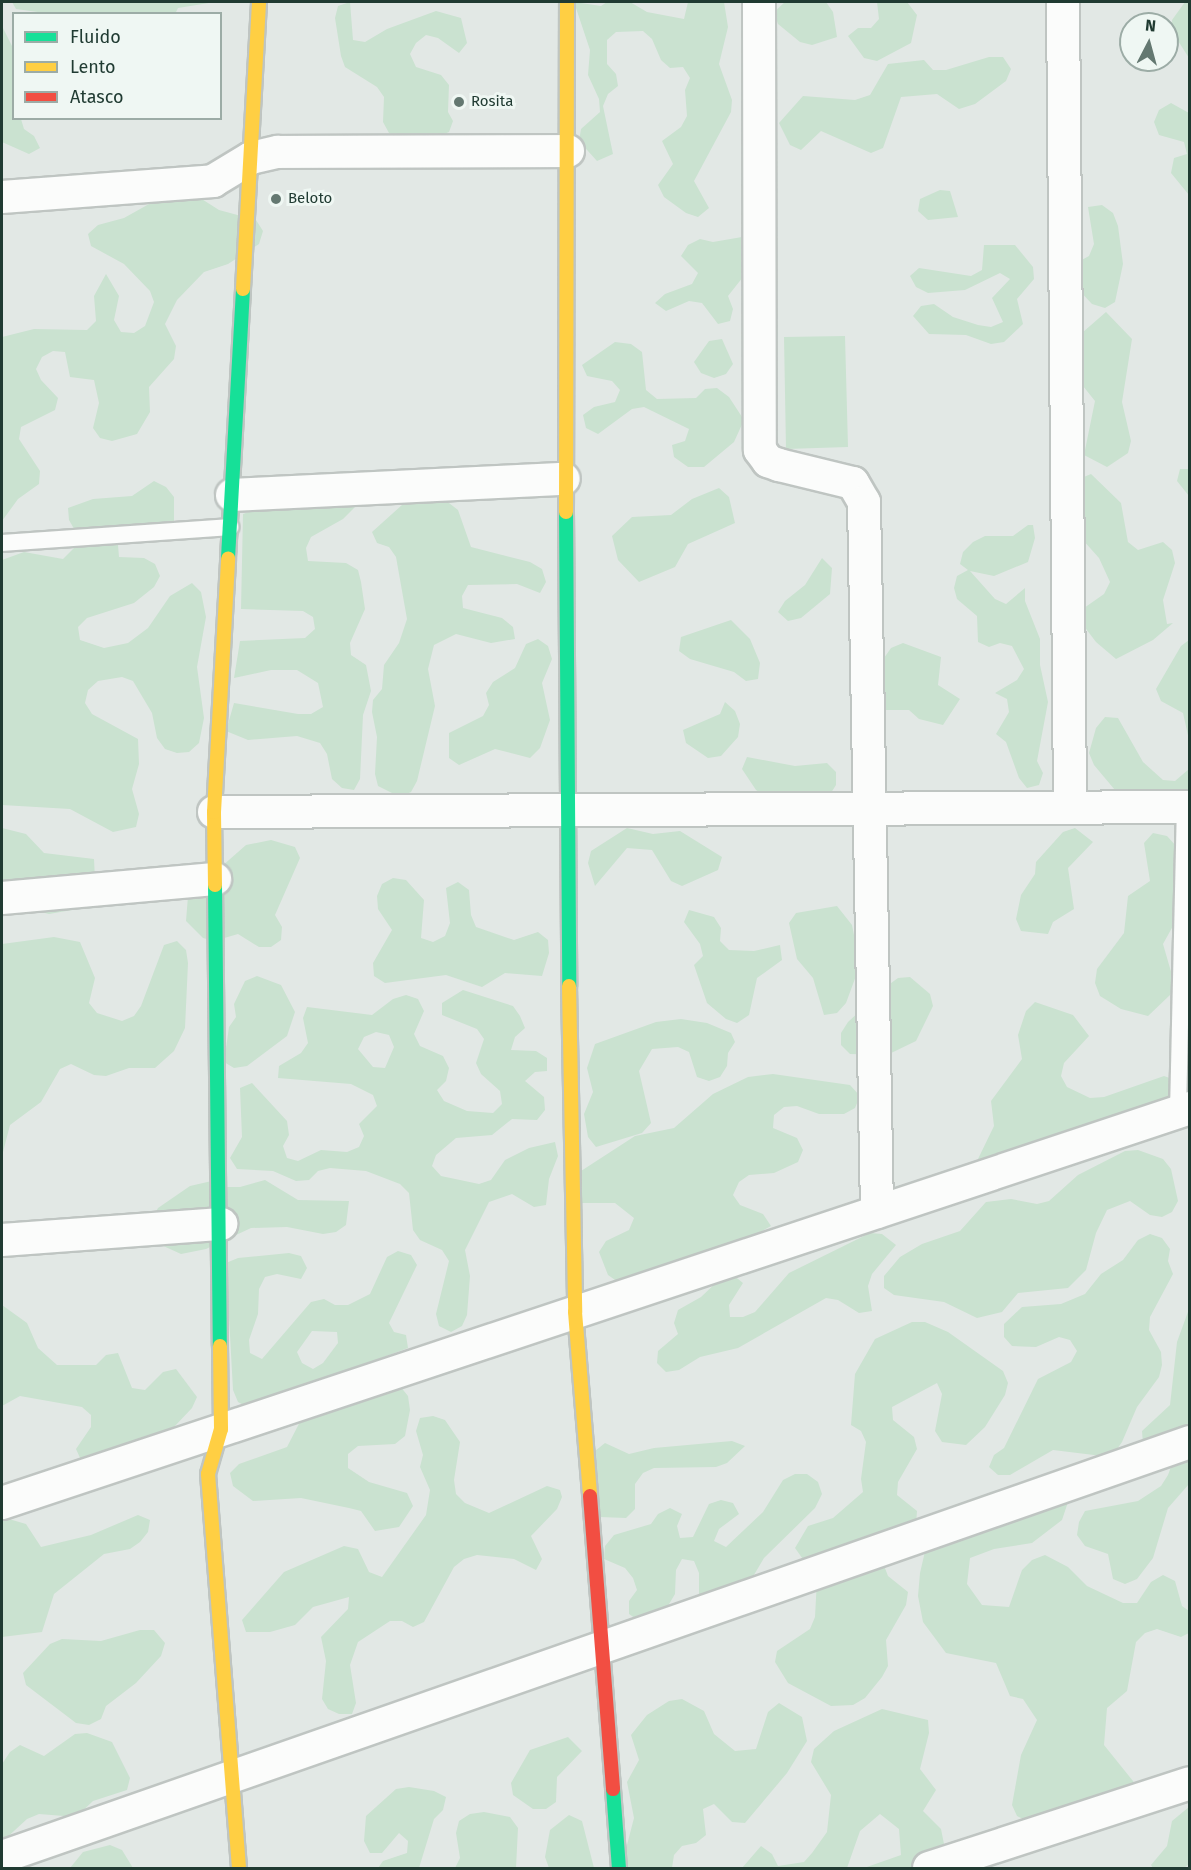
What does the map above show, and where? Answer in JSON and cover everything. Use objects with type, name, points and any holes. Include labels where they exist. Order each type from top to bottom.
[{"type":"street","points":[[239,1869],[208,1474],[221,1429],[221,1224],[214,812],[260,2]]},
{"type":"street","points":[[567,2],[568,151],[564,479],[565,810],[575,1312],[619,1869]]},
{"type":"street","points":[[759,2],[760,450],[768,460],[844,480],[861,492],[877,1212]]},
{"type":"street","points":[[1063,2],[1070,808]]},
{"type":"street","points":[[2,197],[213,181],[251,158],[278,152],[568,151]]},
{"type":"street","points":[[232,495],[564,479]]},
{"type":"street","points":[[214,812],[1187,807]]},
{"type":"street","points":[[2,898],[215,879]]},
{"type":"street","points":[[2,1503],[1184,1110]]},
{"type":"street","points":[[2,1240],[221,1224]]},
{"type":"street","points":[[2,1857],[1190,1442]]},
{"type":"street","points":[[929,1869],[1190,1783]]},
{"type":"lane","points":[[2,543],[230,527]]},
{"type":"lane","points":[[1184,1110],[1187,807]]},
{"type":"green space","points":[[12,2],[215,2],[178,8],[176,12],[38,12],[16,9]]},
{"type":"green space","points":[[350,2],[353,40],[365,42],[387,29],[436,11],[461,18],[467,43],[459,53],[438,38],[426,35],[416,43],[410,54],[416,67],[441,75],[449,85],[448,112],[453,121],[449,132],[437,137],[400,139],[389,133],[383,122],[384,97],[377,87],[345,67],[341,56],[335,18],[338,6]]},
{"type":"green space","points":[[574,2],[601,6],[607,2],[630,2],[647,12],[684,19],[688,2],[724,2],[728,27],[719,64],[732,100],[731,112],[694,181],[709,208],[698,217],[686,213],[664,197],[658,185],[673,164],[662,141],[681,127],[687,116],[685,90],[690,78],[683,67],[670,68],[661,60],[652,39],[643,31],[616,32],[607,40],[607,64],[616,74],[618,86],[608,94],[603,106],[613,154],[597,161],[579,141],[581,129],[600,112],[599,99],[588,75],[590,50]]},
{"type":"green space","points":[[785,2],[826,2],[833,12],[837,37],[812,45],[800,42],[778,24],[774,12]]},
{"type":"green space","points":[[877,2],[907,2],[917,15],[911,43],[877,61],[864,58],[848,36],[858,28],[871,28],[879,19]]},
{"type":"green space","points":[[1185,2],[1189,2],[1189,58],[1179,42],[1178,12]]},
{"type":"green space","points":[[2,26],[12,46],[12,120],[21,120],[24,129],[34,136],[40,148],[29,154],[2,142]]},
{"type":"green space","points":[[989,57],[1003,57],[1011,69],[1006,81],[975,104],[959,109],[937,94],[901,97],[883,148],[871,153],[821,131],[801,150],[790,145],[779,123],[803,96],[855,100],[870,95],[888,64],[924,60],[933,70],[946,70]]},
{"type":"green space","points":[[1171,103],[1189,113],[1189,195],[1171,173],[1174,158],[1187,154],[1184,142],[1159,135],[1154,122],[1159,110]]},
{"type":"green space","points":[[940,190],[950,191],[958,217],[928,220],[918,211],[920,199]]},
{"type":"green space","points":[[197,196],[219,210],[256,220],[263,231],[259,244],[228,264],[204,272],[177,300],[165,324],[176,346],[174,359],[149,387],[150,412],[137,434],[112,441],[100,438],[93,428],[99,403],[94,380],[70,377],[65,352],[53,351],[42,357],[36,369],[41,380],[58,398],[55,410],[21,427],[19,439],[40,471],[39,484],[18,499],[2,521],[2,337],[34,329],[87,330],[96,321],[94,296],[106,274],[119,296],[114,320],[121,332],[134,333],[145,326],[154,302],[150,291],[124,264],[91,246],[88,234],[98,225],[124,218],[158,199]]},
{"type":"green space","points":[[1102,205],[1113,213],[1118,226],[1123,264],[1115,302],[1105,308],[1092,304],[1076,287],[1078,262],[1089,256],[1094,244],[1088,207]]},
{"type":"green space","points":[[742,237],[749,252],[743,277],[728,296],[733,309],[730,321],[718,324],[702,303],[689,301],[666,311],[655,303],[665,294],[692,284],[698,273],[681,256],[688,245],[700,239],[713,242]]},
{"type":"green space","points":[[984,245],[1015,245],[1033,267],[1034,279],[1017,299],[1023,324],[1004,342],[991,344],[966,335],[929,334],[913,316],[921,306],[934,304],[953,317],[978,325],[991,327],[1003,322],[992,298],[1010,279],[1000,273],[965,290],[928,293],[916,287],[910,276],[919,268],[971,276],[982,270]]},
{"type":"green space","points":[[1106,312],[1132,339],[1122,402],[1131,441],[1128,453],[1107,467],[1084,455],[1095,401],[1071,371],[1067,346]]},
{"type":"green space","points":[[845,336],[848,447],[786,449],[784,337]]},
{"type":"green space","points":[[722,339],[733,364],[726,374],[714,378],[701,373],[694,362],[709,341]]},
{"type":"green space","points":[[615,342],[631,344],[642,352],[646,390],[657,399],[696,398],[705,389],[717,388],[729,397],[744,420],[734,442],[704,467],[688,467],[674,457],[672,445],[685,441],[689,429],[644,407],[632,409],[598,434],[586,428],[583,415],[594,407],[615,402],[620,390],[612,381],[587,376],[582,365]]},
{"type":"green space","points":[[1180,469],[1189,469],[1189,496],[1177,481]]},
{"type":"green space","points":[[1091,474],[1121,503],[1128,542],[1138,550],[1163,542],[1172,550],[1175,563],[1163,600],[1167,624],[1173,623],[1153,640],[1116,659],[1096,642],[1080,621],[1084,608],[1104,594],[1110,582],[1099,558],[1082,539],[1079,479]]},
{"type":"green space","points":[[154,481],[166,487],[174,497],[174,534],[153,542],[141,537],[129,538],[118,545],[119,557],[144,558],[155,564],[160,576],[154,587],[134,603],[87,618],[78,627],[80,640],[104,648],[128,643],[148,628],[170,596],[192,583],[201,592],[206,617],[197,667],[204,718],[199,743],[189,752],[177,753],[165,749],[157,738],[152,713],[133,681],[122,677],[98,681],[88,690],[85,703],[92,714],[138,739],[139,764],[132,789],[139,814],[136,827],[113,832],[70,809],[2,805],[2,560],[24,552],[63,559],[81,541],[69,520],[68,508],[93,499],[132,496]]},
{"type":"green space","points":[[719,488],[729,497],[735,523],[688,544],[675,567],[639,582],[618,560],[612,536],[632,517],[671,515],[692,499]]},
{"type":"green space","points":[[371,491],[343,519],[311,537],[306,548],[308,561],[346,563],[358,570],[361,582],[365,609],[350,643],[351,655],[366,665],[371,691],[363,715],[360,779],[354,790],[342,788],[332,779],[327,754],[320,743],[297,736],[248,740],[226,731],[234,703],[298,714],[311,714],[323,707],[318,683],[297,670],[271,670],[234,678],[240,641],[305,638],[315,629],[313,617],[303,611],[241,609],[243,514],[255,510],[306,508]]},
{"type":"green space","points":[[436,493],[458,510],[471,547],[530,562],[542,569],[546,582],[540,593],[517,584],[468,585],[462,596],[463,608],[502,618],[513,627],[515,639],[491,643],[456,634],[434,645],[428,669],[435,706],[417,781],[411,792],[400,797],[378,786],[375,774],[377,737],[372,712],[373,700],[382,689],[384,665],[399,643],[407,619],[396,557],[389,547],[377,543],[372,532],[412,496]]},
{"type":"green space","points":[[1028,525],[1033,525],[1035,538],[1028,562],[994,576],[970,571],[995,599],[1006,604],[1025,588],[1025,601],[1040,639],[1040,665],[1048,702],[1037,761],[1043,773],[1039,785],[1027,788],[1019,778],[1006,742],[996,734],[1009,712],[1007,699],[995,693],[1017,680],[1024,669],[1012,646],[1000,643],[989,647],[978,642],[977,616],[957,599],[954,588],[957,576],[968,570],[960,564],[963,552],[973,542],[985,536],[1013,536]]},
{"type":"green space","points":[[822,558],[832,568],[830,594],[801,618],[788,621],[778,612],[785,601],[805,585]]},
{"type":"green space","points":[[731,620],[750,639],[760,663],[758,679],[746,681],[734,672],[690,659],[679,651],[681,637]]},
{"type":"green space","points":[[538,639],[548,646],[552,659],[542,683],[550,720],[540,748],[530,758],[495,749],[459,765],[449,758],[449,733],[483,716],[489,705],[486,693],[493,682],[515,668],[526,644]]},
{"type":"green space","points":[[1189,640],[1189,740],[1183,713],[1161,701],[1156,689],[1181,646]]},
{"type":"green space","points":[[903,643],[941,657],[938,685],[960,699],[943,725],[919,719],[909,710],[885,710],[881,684],[884,658],[891,648]]},
{"type":"green space","points":[[725,702],[735,711],[740,724],[738,737],[721,756],[708,758],[686,743],[683,730],[720,714]]},
{"type":"green space","points":[[1105,717],[1118,718],[1143,762],[1163,780],[1175,781],[1189,769],[1189,791],[1143,790],[1120,796],[1094,765],[1089,753],[1096,728]]},
{"type":"green space","points":[[747,757],[795,766],[827,763],[836,772],[836,785],[829,796],[817,792],[767,797],[756,790],[742,769]]},
{"type":"green space","points":[[2,828],[26,834],[44,853],[94,859],[95,880],[84,903],[72,910],[49,914],[37,911],[28,902],[2,899]]},
{"type":"green space","points":[[627,828],[653,834],[680,831],[722,857],[718,870],[682,886],[671,881],[652,850],[627,848],[595,886],[588,863],[591,851]]},
{"type":"green space","points":[[1075,828],[1093,842],[1068,868],[1074,909],[1053,922],[1048,934],[1021,931],[1016,919],[1021,895],[1035,874],[1036,862],[1063,832]]},
{"type":"green space","points":[[1153,833],[1167,836],[1177,847],[1188,899],[1163,944],[1174,982],[1170,995],[1148,1016],[1121,1009],[1100,996],[1095,983],[1097,969],[1124,933],[1128,896],[1150,881],[1144,843]]},
{"type":"green space","points":[[271,840],[295,847],[300,858],[275,915],[282,927],[281,940],[271,947],[259,947],[238,934],[214,941],[203,938],[186,921],[188,896],[246,845]]},
{"type":"green space","points":[[393,878],[406,880],[424,900],[421,938],[433,942],[445,936],[450,923],[446,888],[458,882],[469,890],[471,915],[476,927],[514,940],[538,932],[548,940],[549,953],[542,976],[505,973],[482,987],[446,975],[385,983],[374,976],[373,963],[392,930],[378,909],[377,896],[382,884]]},
{"type":"green space","points":[[837,906],[852,925],[860,965],[846,1003],[837,1013],[824,1015],[813,978],[797,959],[789,923],[796,913]]},
{"type":"green space","points":[[689,910],[714,917],[721,928],[720,941],[729,950],[754,951],[780,945],[782,960],[757,978],[749,1015],[737,1023],[726,1019],[707,1003],[694,965],[703,956],[700,944],[684,922]]},
{"type":"green space","points":[[54,937],[80,942],[95,978],[89,1003],[97,1013],[122,1021],[134,1016],[141,1006],[164,945],[177,941],[186,950],[188,963],[185,1028],[174,1051],[155,1068],[129,1068],[106,1076],[94,1075],[71,1064],[60,1069],[41,1102],[10,1125],[2,1156],[2,944]]},
{"type":"green space","points":[[257,976],[281,985],[295,1012],[287,1036],[247,1066],[234,1068],[224,1062],[229,1027],[236,1017],[234,1004],[245,981]]},
{"type":"green space","points":[[910,977],[930,994],[933,1006],[916,1041],[887,1055],[850,1054],[841,1045],[841,1033],[848,1022],[898,978]]},
{"type":"green space","points":[[463,990],[513,1006],[525,1028],[515,1037],[511,1050],[536,1051],[547,1058],[547,1071],[535,1072],[525,1081],[544,1097],[545,1110],[537,1120],[512,1119],[492,1135],[456,1138],[436,1155],[432,1166],[441,1176],[479,1184],[491,1180],[505,1160],[529,1148],[555,1142],[558,1156],[549,1179],[546,1205],[534,1207],[512,1194],[489,1202],[465,1250],[470,1276],[467,1315],[462,1326],[451,1332],[439,1326],[436,1314],[449,1261],[442,1250],[420,1240],[413,1230],[409,1193],[400,1184],[366,1171],[330,1168],[318,1171],[309,1180],[296,1181],[273,1171],[237,1169],[230,1158],[242,1137],[240,1088],[252,1083],[287,1121],[289,1135],[283,1146],[287,1158],[298,1161],[321,1150],[347,1152],[359,1147],[364,1136],[359,1124],[377,1106],[373,1095],[351,1084],[278,1078],[279,1066],[301,1053],[308,1043],[303,1018],[307,1007],[372,1015],[393,999],[406,995],[418,999],[424,1011],[414,1034],[420,1046],[443,1056],[449,1068],[446,1081],[437,1090],[444,1101],[467,1111],[493,1113],[502,1104],[500,1091],[481,1074],[476,1063],[484,1039],[477,1029],[442,1015],[442,1003]],"holes":[[[376,1032],[389,1035],[394,1047],[385,1068],[373,1067],[358,1049],[364,1037]]]},
{"type":"green space","points":[[1035,1002],[1073,1015],[1089,1036],[1064,1063],[1061,1076],[1067,1087],[1090,1098],[1104,1097],[1164,1076],[1189,1085],[1189,1107],[981,1171],[978,1159],[994,1126],[991,1101],[1022,1059],[1018,1035],[1026,1011]]},
{"type":"green space","points":[[681,1019],[707,1023],[731,1033],[735,1042],[728,1053],[727,1066],[720,1077],[709,1081],[697,1077],[689,1052],[678,1047],[652,1049],[639,1071],[651,1123],[642,1133],[596,1147],[588,1137],[584,1114],[593,1092],[587,1068],[595,1044],[656,1022]]},
{"type":"green space","points":[[773,1074],[850,1085],[860,1096],[855,1108],[844,1114],[819,1114],[797,1106],[784,1107],[774,1115],[773,1128],[797,1138],[803,1150],[798,1162],[774,1173],[749,1175],[739,1182],[733,1195],[740,1205],[763,1214],[771,1226],[715,1257],[618,1282],[608,1275],[599,1252],[606,1241],[629,1230],[634,1218],[615,1203],[578,1203],[581,1171],[635,1136],[674,1128],[713,1094],[748,1077]]},
{"type":"green space","points":[[1138,1150],[1163,1159],[1171,1169],[1178,1201],[1172,1212],[1162,1217],[1150,1215],[1130,1201],[1107,1210],[1096,1233],[1086,1270],[1068,1288],[1018,1293],[1002,1312],[977,1318],[944,1302],[894,1295],[884,1288],[884,1276],[900,1257],[922,1244],[960,1231],[986,1202],[1011,1199],[1037,1204],[1049,1201],[1078,1175],[1125,1151]]},
{"type":"green space","points":[[216,1180],[227,1187],[240,1187],[265,1180],[298,1200],[349,1201],[346,1225],[336,1232],[323,1234],[287,1227],[251,1228],[206,1249],[181,1254],[159,1244],[152,1219],[158,1208],[190,1186]]},
{"type":"green space","points":[[870,1233],[882,1234],[896,1245],[872,1274],[868,1286],[872,1311],[859,1313],[838,1300],[826,1298],[738,1348],[700,1357],[679,1370],[666,1372],[657,1363],[658,1351],[678,1334],[674,1323],[678,1310],[701,1297],[720,1279],[732,1274],[743,1283],[729,1305],[730,1317],[743,1317],[755,1312],[789,1273]]},
{"type":"green space","points":[[1150,1234],[1162,1238],[1170,1249],[1168,1261],[1173,1274],[1150,1317],[1149,1330],[1161,1352],[1162,1365],[1159,1377],[1137,1407],[1122,1442],[1115,1452],[1102,1456],[1053,1450],[1010,1475],[998,1475],[989,1467],[994,1455],[1004,1448],[1038,1379],[1071,1362],[1077,1351],[1070,1340],[1059,1337],[1036,1347],[1012,1346],[1004,1337],[1004,1324],[1022,1307],[1061,1304],[1085,1294],[1101,1274],[1123,1260],[1138,1240]]},
{"type":"green space","points":[[398,1251],[411,1255],[417,1265],[389,1323],[394,1332],[406,1335],[408,1348],[351,1369],[329,1384],[249,1408],[238,1402],[233,1390],[226,1263],[238,1258],[289,1253],[301,1256],[307,1268],[301,1279],[277,1274],[265,1277],[259,1289],[258,1314],[249,1340],[250,1353],[262,1359],[311,1302],[324,1299],[335,1305],[348,1305],[370,1294],[387,1257]],"holes":[[[312,1331],[337,1332],[338,1343],[323,1363],[313,1369],[302,1363],[297,1352]]]},
{"type":"green space","points":[[2,1305],[27,1323],[38,1348],[57,1365],[96,1365],[106,1355],[118,1353],[132,1388],[145,1390],[163,1372],[176,1369],[197,1397],[192,1408],[174,1427],[153,1440],[94,1462],[81,1460],[76,1449],[91,1427],[91,1415],[82,1407],[20,1396],[2,1406]]},
{"type":"green space","points":[[1189,1309],[1189,1484],[1168,1508],[1153,1558],[1137,1579],[1125,1584],[1113,1579],[1108,1554],[1085,1546],[1077,1535],[1079,1522],[1085,1511],[1138,1501],[1161,1486],[1168,1475],[1172,1464],[1143,1444],[1142,1431],[1170,1405],[1177,1342]]},
{"type":"green space","points":[[912,1322],[925,1322],[948,1332],[1003,1371],[1008,1383],[1005,1395],[985,1427],[966,1445],[942,1442],[935,1431],[942,1394],[937,1383],[892,1407],[893,1420],[914,1437],[917,1449],[898,1482],[897,1495],[917,1511],[916,1525],[883,1563],[888,1576],[908,1592],[906,1605],[886,1640],[888,1666],[882,1677],[865,1698],[853,1705],[831,1706],[788,1683],[775,1662],[777,1651],[810,1629],[815,1617],[817,1579],[795,1548],[808,1526],[833,1518],[863,1492],[861,1479],[866,1442],[861,1431],[851,1425],[855,1374],[875,1339]]},
{"type":"green space","points":[[400,1386],[408,1396],[410,1410],[405,1436],[395,1444],[358,1446],[348,1454],[348,1468],[369,1482],[407,1493],[413,1506],[399,1527],[375,1531],[361,1511],[301,1498],[253,1501],[233,1486],[230,1473],[239,1464],[287,1447],[304,1414]]},
{"type":"green space","points":[[433,1416],[445,1420],[460,1442],[454,1480],[456,1494],[465,1503],[489,1513],[547,1486],[560,1490],[562,1497],[557,1509],[531,1536],[542,1559],[536,1570],[514,1559],[477,1555],[464,1559],[454,1567],[424,1622],[413,1627],[402,1621],[390,1621],[358,1642],[350,1665],[356,1703],[352,1714],[339,1714],[328,1709],[322,1699],[326,1661],[321,1637],[348,1609],[349,1597],[313,1607],[295,1625],[270,1632],[246,1632],[242,1620],[284,1572],[344,1546],[358,1549],[369,1572],[382,1577],[426,1515],[430,1490],[420,1467],[423,1455],[416,1431],[420,1418]]},
{"type":"green space","points":[[732,1441],[745,1446],[727,1463],[716,1467],[654,1468],[643,1473],[635,1484],[635,1509],[626,1518],[600,1517],[595,1451],[605,1443],[629,1454],[654,1448]]},
{"type":"green space","points":[[795,1474],[807,1474],[818,1482],[822,1494],[815,1508],[764,1558],[745,1590],[711,1602],[699,1597],[699,1573],[694,1561],[682,1559],[676,1570],[675,1594],[662,1616],[639,1621],[629,1614],[629,1601],[637,1590],[633,1578],[625,1568],[604,1559],[605,1546],[614,1535],[651,1524],[658,1514],[670,1508],[682,1514],[677,1526],[680,1538],[693,1537],[709,1504],[721,1500],[733,1503],[739,1514],[719,1529],[714,1541],[726,1547],[763,1512],[783,1480]]},
{"type":"green space","points":[[1069,1499],[1062,1520],[1032,1543],[994,1549],[970,1558],[967,1584],[982,1605],[1009,1607],[1022,1570],[1032,1560],[1045,1555],[1068,1567],[1087,1586],[1123,1603],[1137,1603],[1151,1582],[1163,1575],[1175,1581],[1182,1606],[1189,1611],[1189,1633],[1181,1637],[1157,1629],[1145,1633],[1136,1642],[1127,1691],[1107,1708],[1104,1745],[1137,1786],[1029,1822],[1017,1816],[1012,1805],[1021,1755],[1037,1720],[1023,1699],[1010,1696],[996,1663],[946,1653],[923,1622],[918,1596],[920,1573],[926,1547]]},
{"type":"green space","points":[[138,1515],[150,1520],[148,1532],[140,1542],[130,1549],[104,1554],[54,1594],[42,1632],[2,1637],[2,1517],[26,1524],[41,1547],[91,1535]]},
{"type":"green space","points":[[140,1630],[154,1630],[165,1643],[161,1656],[136,1683],[106,1706],[101,1719],[89,1725],[76,1723],[26,1685],[23,1673],[50,1644],[62,1639],[101,1641]]},
{"type":"green space","points":[[682,1699],[704,1711],[714,1734],[735,1751],[756,1749],[768,1712],[779,1703],[802,1717],[807,1741],[787,1773],[745,1823],[732,1822],[714,1804],[703,1809],[706,1835],[696,1843],[682,1846],[674,1855],[672,1868],[621,1868],[634,1818],[627,1782],[639,1760],[631,1735],[647,1715],[669,1701]]},
{"type":"green space","points":[[882,1709],[928,1720],[929,1733],[920,1769],[936,1790],[923,1811],[941,1829],[946,1854],[943,1868],[864,1868],[901,1855],[899,1829],[880,1814],[860,1831],[847,1868],[742,1868],[761,1846],[772,1854],[778,1866],[804,1862],[812,1853],[827,1832],[831,1795],[811,1762],[814,1749],[834,1731]]},
{"type":"green space","points":[[87,1733],[112,1742],[130,1778],[127,1790],[93,1801],[76,1817],[39,1814],[27,1819],[2,1842],[2,1764],[10,1752],[20,1745],[44,1756],[75,1734]]},
{"type":"green space","points":[[568,1737],[582,1751],[557,1777],[556,1802],[546,1809],[533,1809],[513,1795],[511,1783],[530,1750]]},
{"type":"green space","points":[[409,1787],[434,1791],[446,1797],[443,1810],[434,1819],[419,1868],[378,1868],[383,1861],[407,1853],[408,1841],[399,1833],[382,1853],[370,1853],[364,1841],[366,1816],[396,1789]]},
{"type":"green space","points":[[1189,1807],[1189,1864],[1184,1868],[1153,1868],[1151,1865],[1167,1846],[1172,1821]]},
{"type":"green space","points":[[484,1812],[510,1817],[518,1828],[516,1868],[455,1868],[460,1858],[456,1833],[459,1821],[470,1814]]},
{"type":"green space","points":[[569,1815],[582,1821],[594,1868],[549,1868],[545,1857],[550,1830]]},
{"type":"green space","points":[[110,1845],[122,1850],[133,1868],[70,1868],[83,1852]]},
{"type":"traffic: fast","points":[[228,558],[243,289]]},
{"type":"traffic: fast","points":[[566,512],[569,986]]},
{"type":"traffic: fast","points":[[215,885],[220,1346]]},
{"type":"traffic: fast","points":[[613,1789],[619,1868]]},
{"type":"traffic: slow","points":[[243,289],[259,2]]},
{"type":"traffic: slow","points":[[566,512],[567,2]]},
{"type":"traffic: slow","points":[[215,885],[214,812],[228,558]]},
{"type":"traffic: slow","points":[[569,986],[575,1312],[590,1496]]},
{"type":"traffic: slow","points":[[220,1346],[221,1429],[208,1474],[239,1868]]},
{"type":"traffic: jam","points":[[590,1496],[613,1789]]},
{"type":"place","name":"Rosita","points":[[459,102]]},
{"type":"place","name":"Beloto","points":[[276,199]]}]
